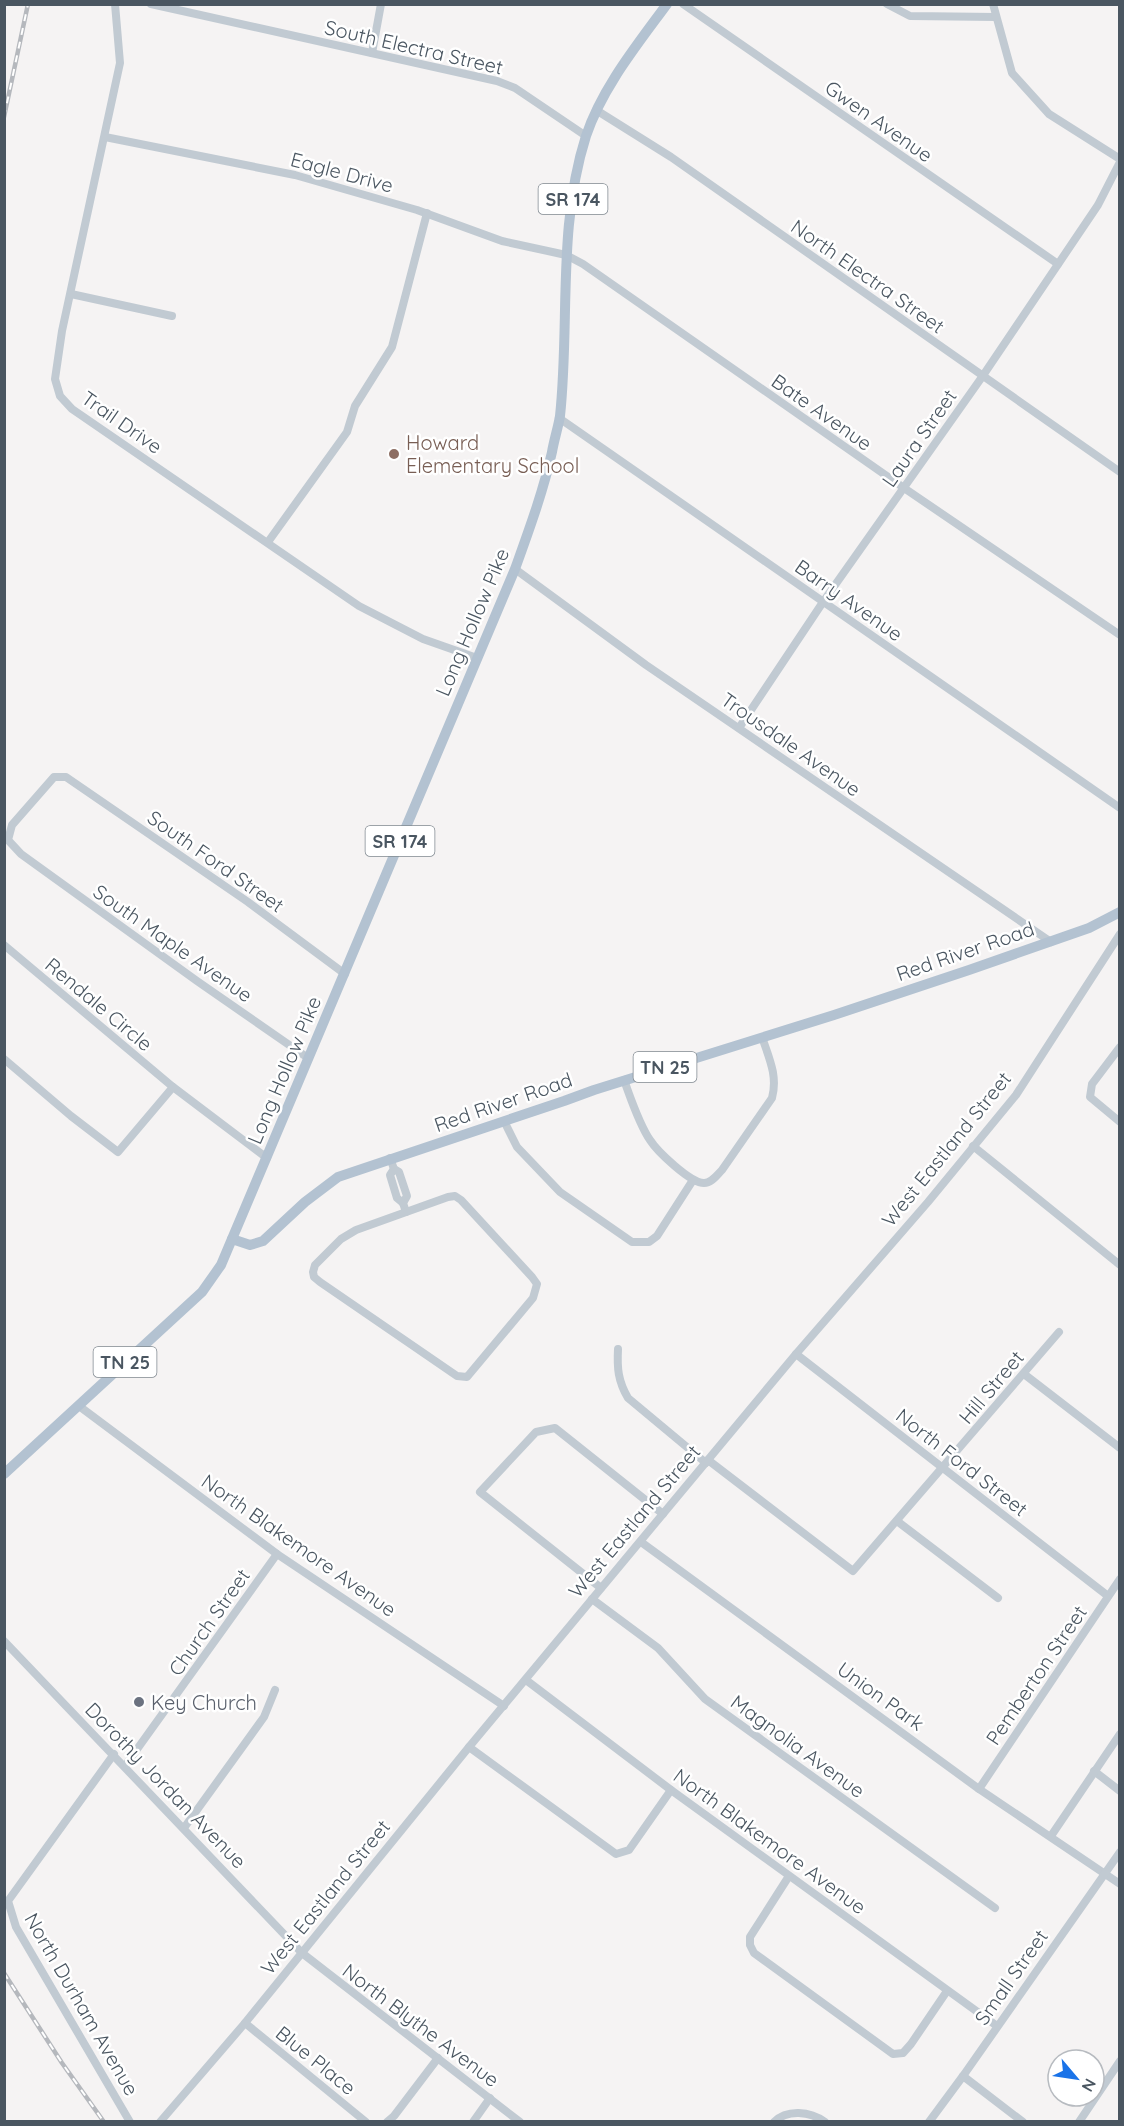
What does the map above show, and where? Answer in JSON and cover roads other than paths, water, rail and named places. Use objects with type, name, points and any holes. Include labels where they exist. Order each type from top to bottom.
[{"type":"main road","name":"Long Hollow Pike","points":[[232,1239],[515,569],[543,490],[560,418],[566,255],[576,174],[596,110],[618,73],[667,4]]},
{"type":"main road","name":"Red River Road","points":[[232,1239],[250,1245],[263,1241],[325,1185],[338,1177],[392,1164],[504,1121],[624,1080],[1051,942],[1118,914]]},
{"type":"main road","name":"TN 25","points":[[4,1473],[201,1292],[221,1265],[232,1239]]},
{"type":"street","name":"Trail Drive","points":[[115,4],[120,63],[62,332],[55,379],[60,396],[72,410],[359,606],[423,639],[477,658]]},
{"type":"street","name":"South Electra Street","points":[[151,4],[497,81],[515,88],[586,136]]},
{"type":"street","points":[[372,53],[381,4]]},
{"type":"street","name":"Gwen Avenue","points":[[683,4],[1058,264]]},
{"type":"street","points":[[887,4],[910,16],[996,17]]},
{"type":"street","points":[[993,4],[1012,73],[1049,114],[1119,161]]},
{"type":"street","name":"North Electra Street","points":[[596,110],[671,158],[1119,472]]},
{"type":"street","name":"Eagle Drive","points":[[105,136],[296,175],[427,213],[502,241],[566,255]]},
{"type":"street","name":"Laura Street","points":[[739,728],[823,602],[982,376],[1098,205],[1119,161]]},
{"type":"street","points":[[268,542],[346,432],[355,406],[392,346],[427,213]]},
{"type":"street","name":"Bate Avenue","points":[[566,255],[583,264],[1119,635]]},
{"type":"street","points":[[71,294],[172,316]]},
{"type":"street","name":"Barry Avenue","points":[[560,418],[1119,808]]},
{"type":"street","name":"Trousdale Avenue","points":[[515,569],[646,665],[1051,942]]},
{"type":"street","name":"South Ford Street","points":[[21,854],[9,840],[12,825],[54,777],[66,777],[239,896],[345,974]]},
{"type":"street","name":"South Maple Avenue","points":[[21,854],[308,1058]]},
{"type":"street","name":"West Eastland Street","points":[[160,2121],[245,2023],[796,1354],[928,1202],[1031,1073],[1119,934]]},
{"type":"street","name":"Rendale Circle","points":[[4,945],[173,1088],[267,1158]]},
{"type":"street","points":[[624,1080],[649,1140],[693,1180],[704,1183],[712,1180],[723,1170],[772,1098],[776,1086],[774,1071],[762,1037]]},
{"type":"street","points":[[1119,1047],[1092,1084],[1090,1097],[1119,1122]]},
{"type":"street","points":[[4,1059],[78,1122],[118,1152],[173,1088]]},
{"type":"street","points":[[504,1121],[517,1147],[560,1192],[632,1242],[649,1242],[657,1236],[693,1180]]},
{"type":"street","points":[[973,1146],[1119,1265]]},
{"type":"street","points":[[392,1164],[390,1175],[397,1198],[405,1207]]},
{"type":"street","points":[[455,1196],[537,1284],[533,1298],[467,1377],[458,1376],[314,1277],[315,1266],[341,1239],[405,1207],[455,1196]]},
{"type":"street","name":"Hill Street","points":[[707,1461],[853,1571],[1059,1332]]},
{"type":"street","points":[[618,1349],[617,1372],[628,1398],[707,1461]]},
{"type":"street","name":"North Ford Street","points":[[796,1354],[1108,1596]]},
{"type":"street","points":[[1024,1374],[1119,1448]]},
{"type":"street","name":"North Blakemore Avenue","points":[[79,1406],[277,1554],[504,1706]]},
{"type":"street","points":[[601,1588],[480,1492],[536,1432],[555,1428],[663,1514]]},
{"type":"street","points":[[897,1521],[998,1598]]},
{"type":"street","name":"Union Park","points":[[641,1542],[979,1789],[1119,1884]]},
{"type":"street","name":"Church Street","points":[[125,1766],[277,1554]]},
{"type":"street","name":"Pemberton Street","points":[[979,1789],[1119,1580]]},
{"type":"street","name":"Magnolia Avenue","points":[[592,1599],[658,1648],[705,1699],[994,1908]]},
{"type":"street","name":"Dorothy Jordan Avenue","points":[[4,1641],[302,1953]]},
{"type":"street","name":"North Blakemore Avenue","points":[[526,1680],[671,1790],[997,2026]]},
{"type":"street","points":[[184,1828],[264,1717],[274,1690]]},
{"type":"street","points":[[1051,1836],[1119,1734]]},
{"type":"street","points":[[470,1748],[616,1854],[629,1850],[671,1790]]},
{"type":"street","name":"North Durham Avenue","points":[[114,1754],[8,1901],[16,1927],[130,2121]]},
{"type":"street","points":[[1094,1771],[1119,1791]]},
{"type":"street","name":"Small Street","points":[[929,2121],[963,2076],[1119,1851]]},
{"type":"street","points":[[789,1876],[750,1937],[750,1945],[754,1953],[791,1980],[893,2054],[903,2053],[911,2044],[947,1991]]},
{"type":"street","name":"North Blythe Avenue","points":[[302,1953],[520,2121]]},
{"type":"street","name":"Blue Place","points":[[245,2023],[366,2121]]},
{"type":"street","points":[[387,2121],[394,2116],[438,2058]]},
{"type":"street","points":[[1079,2121],[1119,2061]]},
{"type":"street","points":[[963,2076],[1023,2121]]},
{"type":"street","points":[[473,2121],[490,2098]]},
{"type":"street","points":[[774,2121],[781,2115],[798,2113],[825,2121]]},
{"type":"railway","points":[[4,117],[28,4]]},
{"type":"railway","points":[[4,1973],[62,2063],[104,2122]]},
{"type":"place","name":"Howard Elementary School","points":[[394,454]]},
{"type":"place","name":"Key Church","points":[[139,1702]]}]
